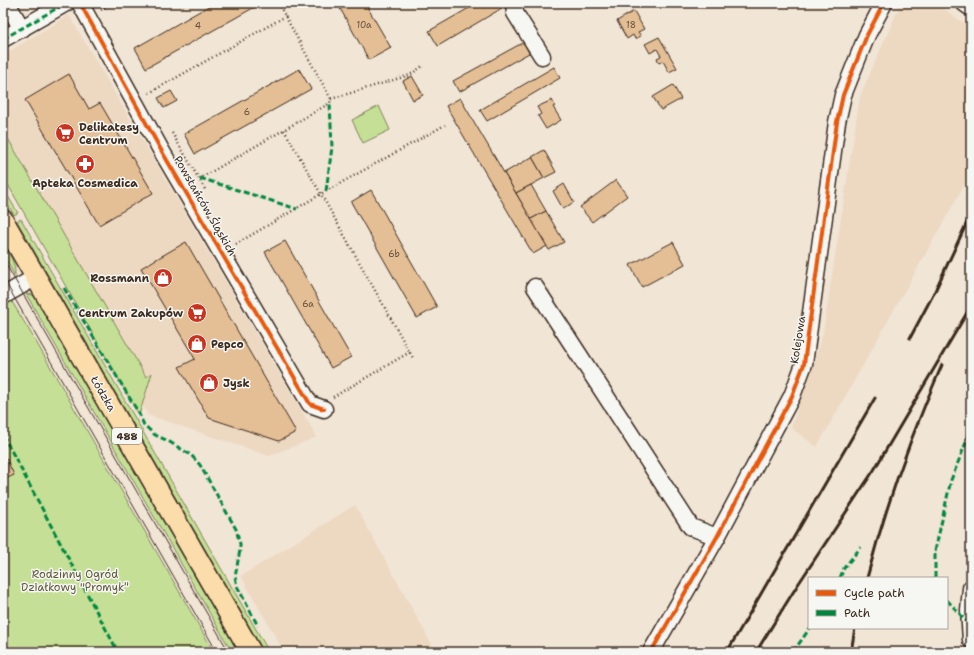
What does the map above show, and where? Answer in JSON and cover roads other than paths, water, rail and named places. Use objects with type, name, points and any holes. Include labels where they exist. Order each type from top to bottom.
[{"type":"main road","name":"Łódzka","points":[[3,220],[251,652]]},
{"type":"street","points":[[7,3],[22,29]]},
{"type":"street","points":[[3,39],[66,3]]},
{"type":"street","name":"Powstańców Śląskich","points":[[80,3],[161,150],[310,404],[326,404]]},
{"type":"street","points":[[514,3],[515,13],[542,56]]},
{"type":"street","name":"Kolejowa","points":[[650,652],[717,538],[792,396],[804,364],[837,122],[843,95],[867,35],[884,3]]},
{"type":"street","points":[[964,3],[971,8]]},
{"type":"street","points":[[3,296],[36,278]]},
{"type":"street","points":[[535,287],[691,527],[717,538]]},
{"type":"street","points":[[971,588],[969,610],[971,640]]},
{"type":"tram line","points":[[3,259],[229,652]]},
{"type":"tram line","points":[[3,278],[217,652]]},
{"type":"railway","points":[[910,338],[934,293],[971,214]]},
{"type":"railway","points":[[756,652],[797,586],[874,470],[971,306]]},
{"type":"railway","points":[[867,577],[882,524],[900,470],[942,365]]},
{"type":"railway","points":[[727,652],[875,398]]},
{"type":"railway","points":[[851,652],[855,629]]},
{"type":"place","name":"Delikatesy Centrum","points":[[65,133]]},
{"type":"place","name":"Apteka Cosmedica","points":[[85,164]]},
{"type":"place","name":"Rossmann","points":[[163,278]]},
{"type":"place","name":"Centrum Zakupów","points":[[197,313]]},
{"type":"place","name":"Pepco","points":[[197,344]]},
{"type":"place","name":"Jysk","points":[[209,383]]},
{"type":"park label","name":"Rodzinny Ogród Działkowy \"Promyk\"","points":[[75,580]]}]
